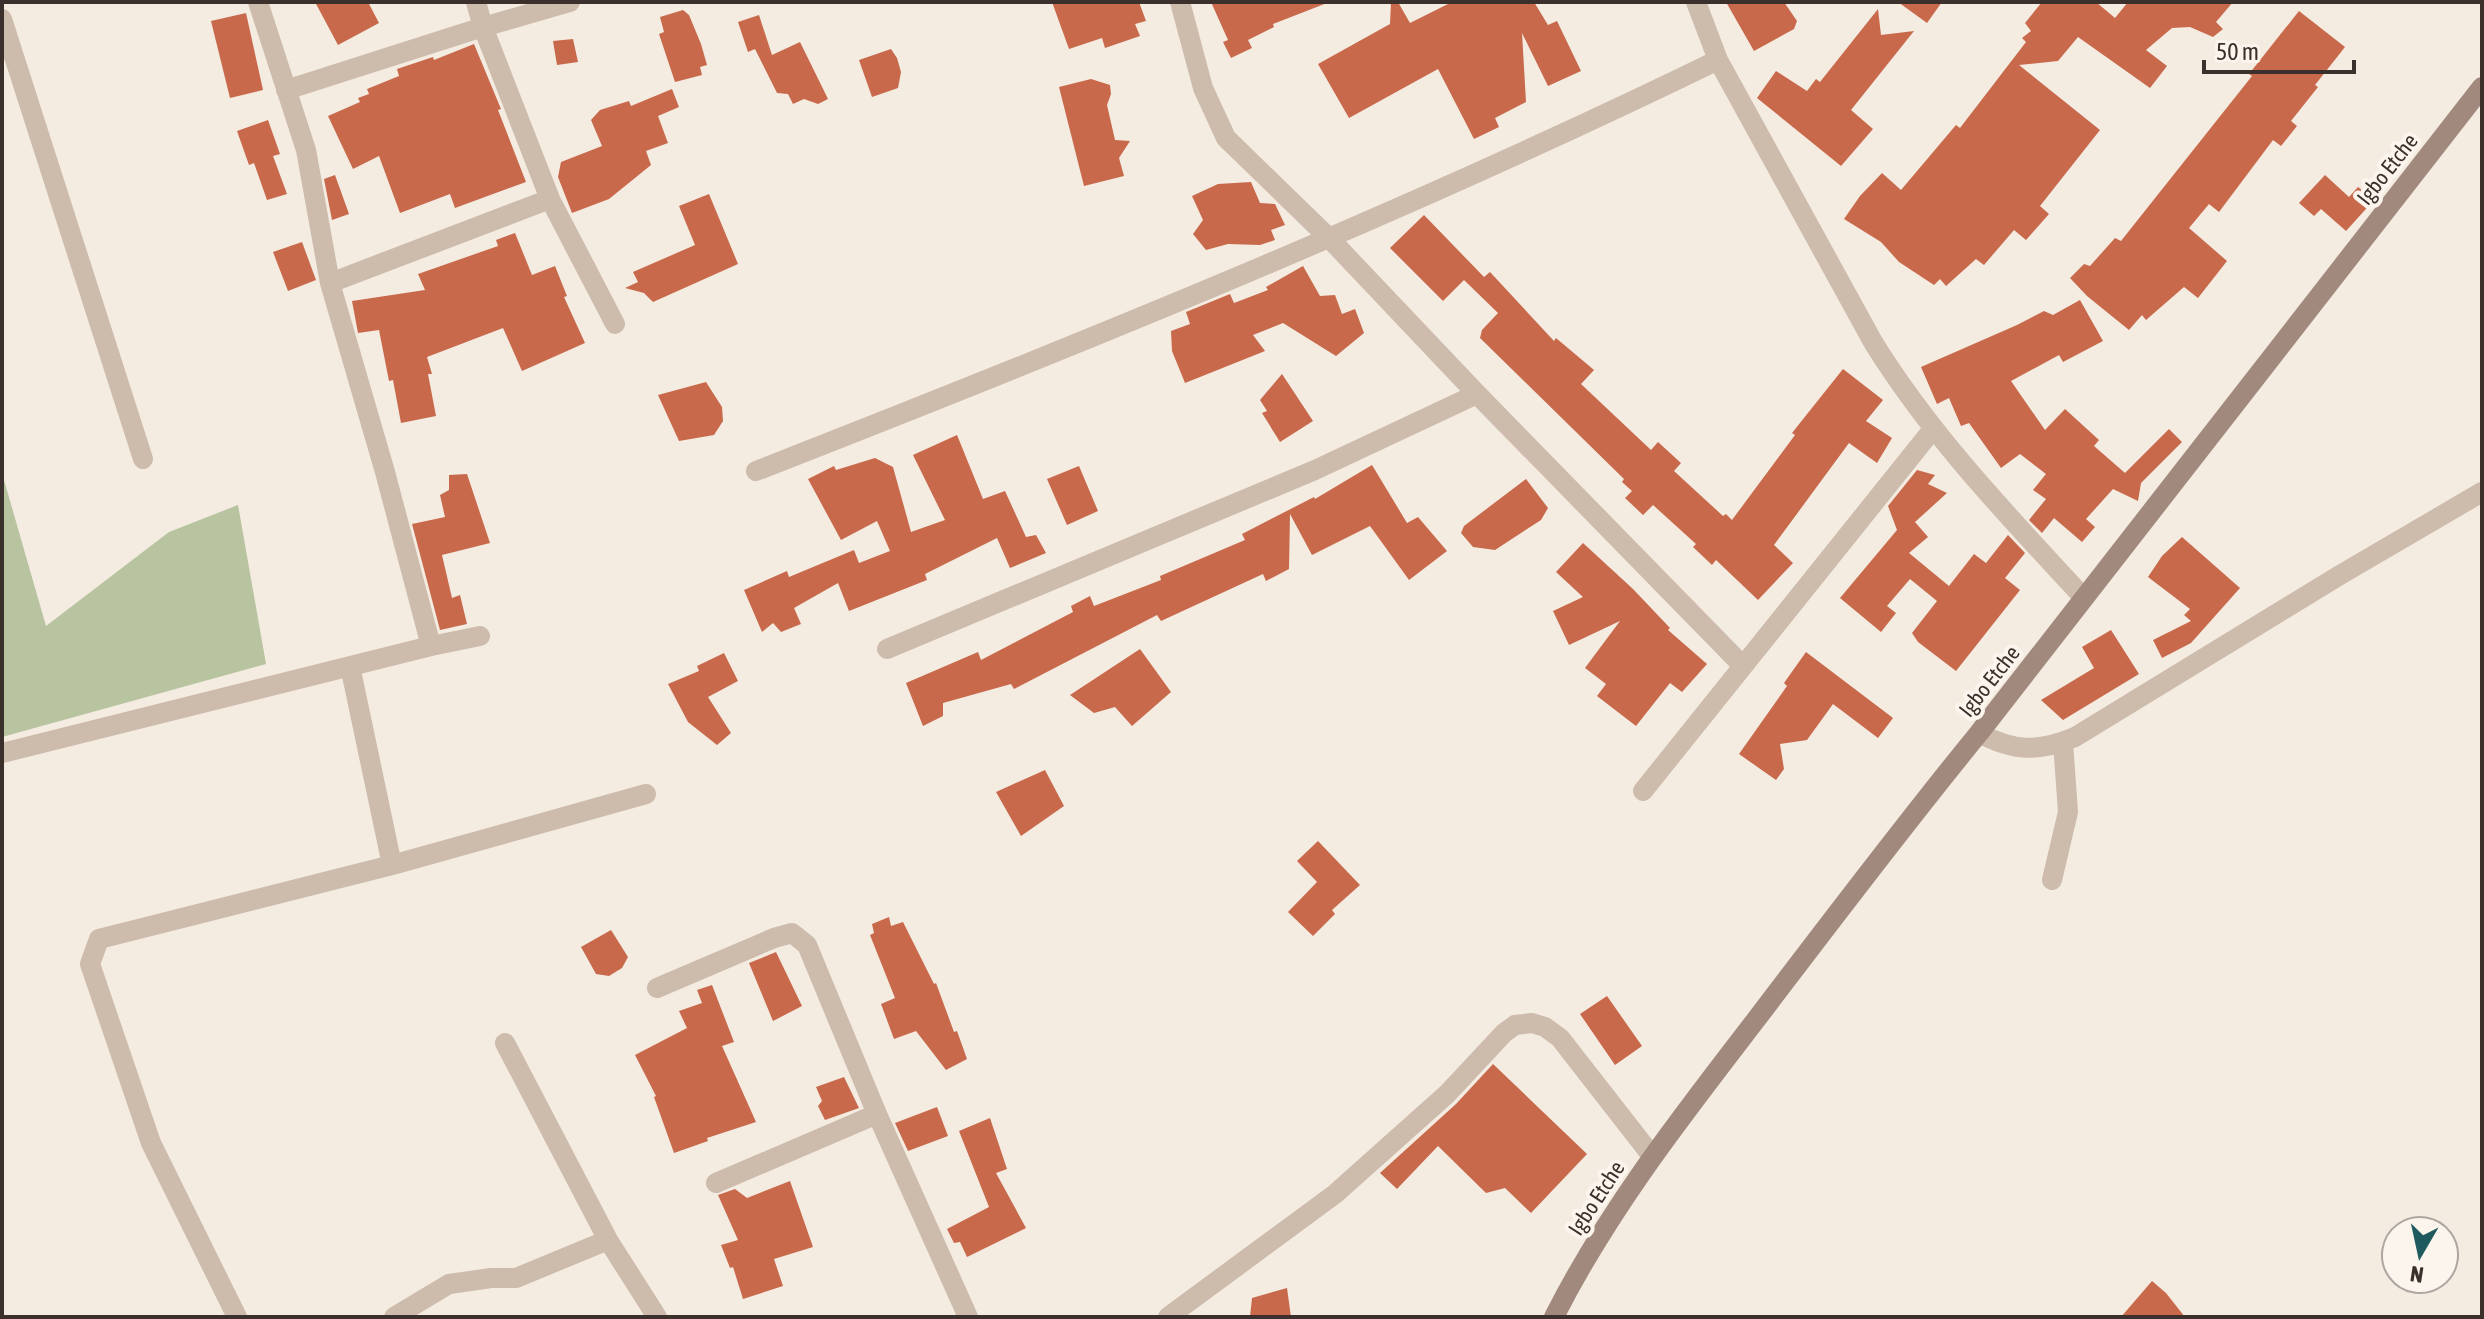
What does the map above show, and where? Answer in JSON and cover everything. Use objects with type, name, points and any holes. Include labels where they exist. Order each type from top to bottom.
[{"type":"street","points":[[258,2],[306,150],[330,283],[431,646]]},
{"type":"street","points":[[476,2],[550,199],[615,324]]},
{"type":"street","points":[[286,90],[570,2]]},
{"type":"street","points":[[1180,2],[1203,88],[1226,138],[1330,239],[1743,666]]},
{"type":"street","points":[[1696,2],[1718,60],[1899,384],[1933,429],[2084,598]]},
{"type":"street","points":[[2,19],[143,459]]},
{"type":"street","points":[[756,471],[1085,341],[1330,239],[1574,130],[1718,60]]},
{"type":"street","name":"Igbo Etche","points":[[1554,1317],[1577,1271],[1652,1156],[1916,810],[2482,87]]},
{"type":"street","points":[[330,283],[550,199]]},
{"type":"street","points":[[887,649],[1315,470],[1477,394]]},
{"type":"street","points":[[1643,791],[1933,429]]},
{"type":"street","points":[[1979,733],[2022,749],[2075,737],[2482,492]]},
{"type":"street","points":[[2,753],[480,636]]},
{"type":"street","points":[[350,666],[392,865]]},
{"type":"street","points":[[2052,880],[2068,812],[2063,742]]},
{"type":"street","points":[[237,1317],[151,1143],[90,964],[99,939],[392,865],[646,794]]},
{"type":"street","points":[[657,988],[774,938],[792,933],[807,945],[877,1114],[968,1317]]},
{"type":"street","points":[[1168,1317],[1335,1194],[1447,1094],[1515,1025],[1532,1023],[1545,1027],[1560,1038],[1652,1156]]},
{"type":"street","points":[[505,1043],[608,1240],[657,1317]]},
{"type":"street","points":[[716,1183],[877,1114]]},
{"type":"street","points":[[394,1317],[449,1284],[516,1278],[608,1240]]},
{"type":"green space","points":[[2,473],[46,626],[169,532],[238,505],[266,664],[2,737]]},
{"type":"building","points":[[315,2],[368,2],[379,23],[338,45]]},
{"type":"building","points":[[1052,2],[1139,2],[1146,21],[1135,24],[1140,36],[1105,48],[1102,38],[1069,49]]},
{"type":"building","points":[[1211,2],[1327,3],[1273,24],[1274,27],[1248,40],[1252,48],[1231,58],[1223,42],[1228,40]]},
{"type":"building","points":[[1391,2],[1398,2],[1410,23],[1452,2],[1534,2],[1548,25],[1557,21],[1581,71],[1548,86],[1522,33],[1526,102],[1495,118],[1499,127],[1474,139],[1438,69],[1349,118],[1318,64],[1390,24]]},
{"type":"building","points":[[1726,2],[1784,2],[1797,21],[1794,29],[1754,51]]},
{"type":"building","points":[[1898,2],[1942,2],[1927,23]]},
{"type":"building","points":[[2042,2],[2096,2],[2115,18],[2128,2],[2233,2],[2216,22],[2223,29],[2213,37],[2190,27],[2172,28],[2146,50],[2167,66],[2150,88],[2078,37],[2058,61],[2019,65],[2100,130],[2040,206],[2049,214],[2026,240],[2014,230],[1984,265],[1976,259],[1946,286],[1940,279],[1934,285],[1899,262],[1881,242],[1844,219],[1882,173],[1901,190],[1956,125],[1960,128],[2026,42],[2022,38],[2031,31],[2025,23]]},
{"type":"building","points":[[1878,9],[1881,35],[1914,31],[1851,110],[1873,129],[1841,166],[1757,98],[1776,71],[1807,91],[1816,79],[1820,82]]},
{"type":"building","points":[[683,10],[689,15],[707,65],[700,67],[702,75],[675,82],[659,34],[664,32],[660,17]]},
{"type":"building","points":[[2299,11],[2345,47],[2291,121],[2297,126],[2281,146],[2273,140],[2219,212],[2209,204],[2189,228],[2227,261],[2198,298],[2184,287],[2146,320],[2142,315],[2129,330],[2070,278],[2084,264],[2090,266],[2115,238],[2121,241],[2252,76],[2249,74]]},
{"type":"building","points":[[246,13],[263,90],[230,98],[211,21]]},
{"type":"building","points":[[759,15],[772,55],[800,42],[828,99],[818,104],[804,99],[793,104],[788,94],[777,93],[755,49],[748,52],[738,22]]},
{"type":"building","points":[[573,39],[578,62],[557,65],[553,41]]},
{"type":"building","points":[[474,44],[526,182],[455,208],[450,194],[400,213],[379,156],[353,169],[328,116],[360,102],[358,98],[369,94],[367,89],[399,76],[397,69],[433,57],[434,60]]},
{"type":"building","points":[[891,49],[901,72],[898,88],[872,97],[859,60]]},
{"type":"building","points":[[1091,79],[1110,85],[1107,105],[1115,140],[1130,141],[1119,158],[1124,176],[1084,186],[1059,87]]},
{"type":"building","points":[[672,89],[679,107],[658,116],[668,143],[646,151],[651,165],[609,199],[572,213],[558,177],[561,162],[602,146],[591,120],[600,110],[629,101],[631,106]]},
{"type":"building","points":[[268,120],[280,154],[273,156],[287,194],[267,200],[254,163],[249,165],[237,131]]},
{"type":"building","points":[[335,175],[349,214],[332,220],[324,179]]},
{"type":"building","points":[[2325,175],[2349,197],[2358,187],[2374,200],[2346,231],[2321,209],[2314,216],[2299,203]]},
{"type":"building","points":[[1251,182],[1260,203],[1275,204],[1285,225],[1271,230],[1275,240],[1260,245],[1228,244],[1206,250],[1193,234],[1203,220],[1192,196],[1218,184]]},
{"type":"building","points":[[709,194],[738,264],[653,302],[644,293],[625,288],[638,282],[633,272],[695,245],[679,206]]},
{"type":"building","points":[[1424,215],[1484,277],[1490,272],[1554,341],[1556,338],[1594,370],[1581,384],[1651,450],[1658,442],[1681,463],[1674,471],[1723,516],[1726,514],[1732,520],[1795,435],[1792,433],[1843,369],[1883,400],[1866,421],[1892,438],[1877,463],[1849,443],[1774,545],[1793,563],[1758,600],[1716,560],[1712,565],[1693,547],[1696,544],[1653,505],[1643,515],[1625,498],[1632,491],[1622,482],[1624,479],[1480,338],[1482,330],[1498,313],[1464,280],[1443,301],[1390,248]]},
{"type":"building","points":[[515,233],[532,275],[555,266],[567,296],[564,297],[585,343],[522,371],[503,328],[427,357],[436,416],[401,423],[379,330],[358,333],[352,301],[425,290],[418,274],[498,246],[496,240]]},
{"type":"building","points":[[302,242],[316,280],[288,291],[273,252]]},
{"type":"building","points":[[1303,266],[1320,296],[1335,295],[1342,314],[1355,309],[1364,333],[1336,356],[1283,323],[1253,335],[1265,351],[1185,383],[1172,351],[1171,331],[1190,324],[1186,312],[1230,294],[1234,303],[1268,290],[1266,287]]},
{"type":"building","points":[[2080,300],[2103,341],[2063,362],[2059,355],[2011,381],[2045,430],[2065,409],[2099,440],[2094,446],[2125,473],[2169,429],[2182,442],[2141,483],[2138,501],[2113,489],[2086,519],[2095,527],[2082,542],[2054,518],[2042,533],[2029,520],[2046,499],[2033,490],[2046,474],[2020,454],[2001,468],[1969,423],[1961,426],[1949,398],[1937,404],[1921,367],[2044,311],[2053,315]]},
{"type":"building","points":[[1282,374],[1313,421],[1280,442],[1262,413],[1267,411],[1260,400]]},
{"type":"building","points":[[706,382],[722,407],[723,421],[714,435],[679,441],[658,395]]},
{"type":"building","points":[[957,435],[983,499],[1005,491],[1026,537],[1036,535],[1046,553],[1010,568],[997,538],[925,574],[927,580],[849,611],[838,583],[794,608],[801,624],[781,632],[773,623],[762,632],[744,590],[787,571],[789,577],[854,550],[859,563],[890,551],[877,521],[841,540],[808,479],[834,466],[836,470],[875,458],[893,467],[911,532],[945,520],[913,455]]},
{"type":"building","points":[[1372,465],[1407,523],[1418,517],[1447,551],[1409,580],[1370,526],[1312,555],[1290,514],[1289,569],[1266,581],[1263,574],[1161,621],[1157,615],[1014,689],[1011,684],[943,703],[943,716],[923,726],[906,683],[978,652],[981,660],[1073,612],[1071,606],[1090,596],[1094,606],[1161,580],[1160,576],[1245,540],[1242,534],[1315,499]]},
{"type":"building","points":[[1079,466],[1098,511],[1067,525],[1047,479]]},
{"type":"building","points":[[1917,470],[1935,475],[1928,484],[1947,493],[1915,522],[1928,537],[1909,553],[1949,586],[1974,554],[1986,563],[2008,535],[2025,553],[2005,578],[2020,590],[1956,671],[1918,642],[1912,633],[1937,601],[1910,579],[1887,606],[1896,613],[1881,632],[1840,598],[1897,530],[1888,506]]},
{"type":"building","points":[[467,474],[490,543],[442,555],[452,598],[460,595],[467,624],[440,630],[412,524],[445,517],[440,495],[449,490],[449,475]]},
{"type":"building","points":[[1526,479],[1548,508],[1541,520],[1495,550],[1473,547],[1461,533],[1464,526]]},
{"type":"building","points":[[2182,537],[2240,588],[2191,643],[2162,658],[2153,640],[2191,621],[2184,615],[2190,609],[2148,577],[2162,556]]},
{"type":"building","points":[[1583,543],[1633,589],[1670,628],[1668,630],[1707,664],[1682,692],[1670,683],[1636,726],[1597,696],[1606,684],[1585,668],[1620,621],[1569,645],[1553,611],[1583,597],[1556,572]]},
{"type":"building","points":[[2111,630],[2139,674],[2063,720],[2041,700],[2094,668],[2082,647]]},
{"type":"building","points":[[1140,649],[1171,692],[1132,726],[1115,707],[1094,713],[1070,695]]},
{"type":"building","points":[[1806,652],[1893,718],[1878,738],[1833,704],[1807,740],[1780,744],[1784,769],[1776,780],[1739,754],[1787,686],[1784,683]]},
{"type":"building","points":[[724,653],[738,681],[708,697],[731,733],[717,745],[688,722],[668,684],[699,671],[697,666]]},
{"type":"building","points":[[1045,770],[1064,806],[1021,836],[996,792]]},
{"type":"building","points":[[1318,841],[1360,885],[1332,910],[1335,914],[1313,936],[1288,912],[1317,882],[1297,861]]},
{"type":"building","points":[[889,917],[891,926],[903,922],[936,983],[954,1032],[957,1031],[967,1059],[946,1070],[916,1031],[894,1039],[881,1004],[895,998],[870,935],[874,933],[872,924]]},
{"type":"building","points":[[611,930],[628,957],[622,968],[609,976],[596,974],[581,947]]},
{"type":"building","points":[[776,952],[802,1006],[773,1021],[749,963]]},
{"type":"building","points":[[712,985],[734,1042],[722,1046],[756,1122],[674,1153],[656,1096],[635,1055],[687,1028],[679,1011],[702,1003],[697,990]]},
{"type":"building","points":[[1607,996],[1642,1046],[1615,1065],[1580,1014]]},
{"type":"building","points":[[1493,1064],[1587,1154],[1531,1213],[1505,1188],[1486,1193],[1438,1146],[1397,1189],[1380,1173],[1456,1104]]},
{"type":"building","points":[[844,1077],[859,1108],[825,1120],[818,1106],[822,1101],[816,1087]]},
{"type":"building","points":[[937,1107],[948,1136],[908,1151],[895,1123]]},
{"type":"building","points":[[990,1118],[1007,1169],[996,1173],[1026,1228],[967,1257],[960,1242],[954,1243],[947,1229],[989,1207],[959,1131]]},
{"type":"building","points":[[790,1181],[813,1247],[774,1259],[783,1286],[743,1299],[733,1267],[730,1268],[721,1245],[738,1240],[718,1195],[735,1189],[747,1198]]},
{"type":"building","points":[[2152,1281],[2166,1293],[2185,1317],[2121,1317]]},
{"type":"building","points":[[1287,1288],[1291,1317],[1250,1317],[1252,1298]]}]
